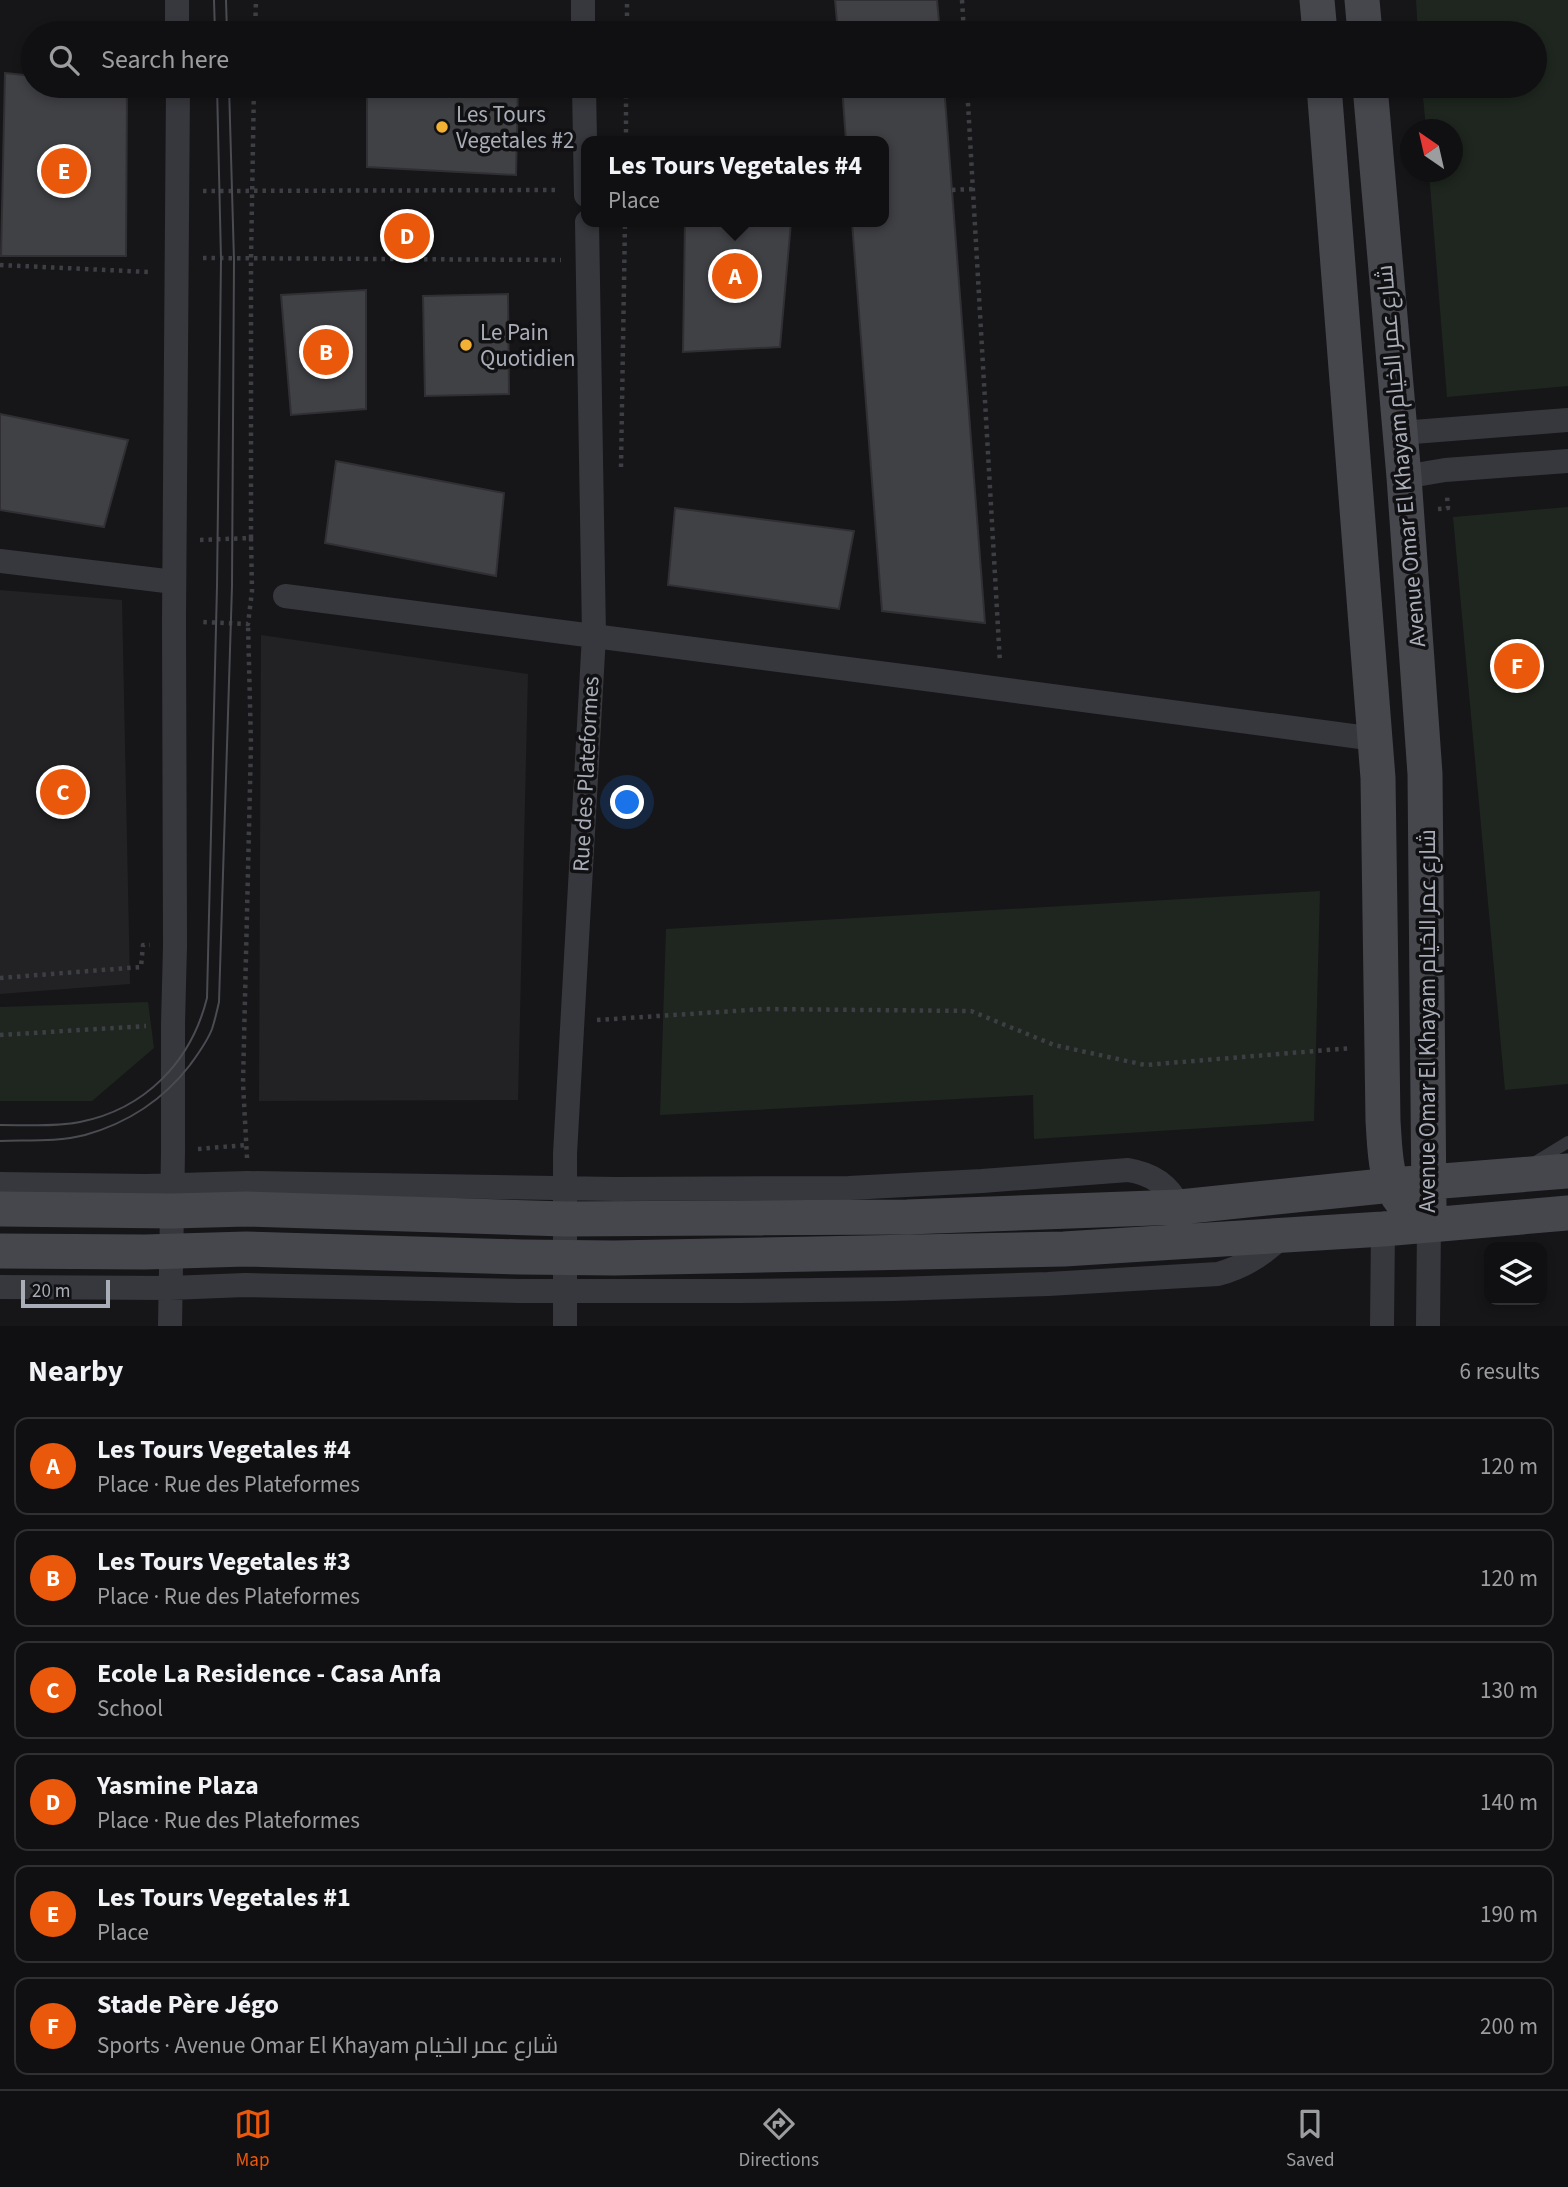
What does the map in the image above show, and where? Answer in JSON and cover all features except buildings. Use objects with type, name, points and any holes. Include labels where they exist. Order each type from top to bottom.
[{"type":"main road","points":[[1317,0],[1319,21]]},
{"type":"main road","points":[[1362,0],[1364,21]]},
{"type":"main road","name":"Avenue Omar El Khayam شارع عمر الخيام","points":[[1325,98],[1378,778],[1383,1121],[1392,1185],[1410,1210],[1429,1224]]},
{"type":"main road","name":"Avenue Omar El Khayam شارع عمر الخيام","points":[[1371,98],[1404,477],[1425,774],[1429,1224]]},
{"type":"main road","points":[[0,1209],[172,1197],[247,1209],[565,1204],[907,1217],[1180,1207],[1392,1185],[1568,1171]]},
{"type":"main road","points":[[0,1251],[171,1252],[246,1249],[565,1274],[1064,1249],[1568,1213]]},
{"type":"street","points":[[177,0],[177,21]]},
{"type":"street","points":[[583,0],[583,21]]},
{"type":"street","points":[[170,1326],[175,946],[174,582],[178,98]]},
{"type":"street","points":[[584,98],[585,136]]},
{"type":"street","name":"Rue des Plateformes","points":[[565,1326],[565,1154],[594,635],[587,227]]},
{"type":"street","points":[[1400,433],[1568,420]]},
{"type":"street","points":[[1404,477],[1445,470],[1568,461]]},
{"type":"street","points":[[0,561],[174,582]]},
{"type":"street","points":[[285,596],[719,653],[840,666],[1375,739]]},
{"type":"street","points":[[0,1184],[146,1186],[172,1197],[248,1183],[565,1204]]},
{"type":"street","points":[[1428,1326],[1429,1224]]},
{"type":"street","points":[[1382,1326],[1383,1228]]},
{"type":"street","points":[[0,1287],[170,1288],[565,1274]]},
{"type":"lane","points":[[1517,1175],[1568,1142]]},
{"type":"path","points":[[255,21],[256,0]]},
{"type":"path","points":[[627,0],[627,21]]},
{"type":"path","points":[[962,0],[963,21]]},
{"type":"path","points":[[248,1183],[243,1083],[251,744],[248,624],[252,591],[251,260],[254,98]]},
{"type":"path","points":[[626,98],[626,136]]},
{"type":"path","points":[[968,98],[1002,688]]},
{"type":"path","points":[[952,190],[973,189]]},
{"type":"path","points":[[178,191],[581,193]]},
{"type":"path","points":[[621,478],[625,227]]},
{"type":"path","points":[[0,265],[177,265],[251,260],[587,261]]},
{"type":"path","points":[[175,540],[251,538]]},
{"type":"path","points":[[174,621],[248,624]]},
{"type":"path","points":[[0,978],[141,967],[143,945],[175,946]]},
{"type":"path","points":[[572,1022],[765,1009],[971,1011],[1054,1045],[1145,1065],[1381,1046]]},
{"type":"path","points":[[0,1035],[173,1024]]},
{"type":"path","points":[[173,1152],[246,1145]]},
{"type":"shaded area","points":[[1416,0],[1568,0],[1568,386],[1447,397],[1430,182],[1463,182],[1463,119],[1425,119],[1423,98],[1547,98],[1547,21],[1417,21]]},
{"type":"shaded area","points":[[1568,507],[1568,1084],[1505,1090],[1453,517]]},
{"type":"shaded area","points":[[0,590],[122,600],[130,984],[0,994]]},
{"type":"shaded area","points":[[261,635],[528,674],[518,1100],[259,1101]]},
{"type":"shaded area","points":[[1320,891],[1314,1121],[1034,1139],[1033,1095],[660,1115],[666,929]]},
{"type":"shaded area","points":[[148,1002],[154,1048],[92,1101],[0,1101],[0,1007]]},
{"type":"tram line","points":[[214,0],[215,21]]},
{"type":"tram line","points":[[226,0],[227,21]]},
{"type":"tram line","points":[[0,1125],[80,1122],[103,1116],[145,1094],[162,1079],[190,1043],[207,998],[217,586],[221,259],[217,98]]},
{"type":"tram line","points":[[0,1141],[54,1140],[85,1135],[116,1124],[144,1109],[180,1078],[196,1057],[212,1029],[219,1002],[232,586],[234,260],[229,98]]},
{"type":"place","name":"Les Tours Vegetales #2","points":[[442,127]]},
{"type":"place","name":"Les Tours Vegetales #1","points":[[64,171]]},
{"type":"place","name":"Yasmine Plaza","points":[[407,236]]},
{"type":"place","name":"Les Tours Vegetales #4","points":[[735,276]]},
{"type":"place","name":"Le Pain Quotidien","points":[[466,345]]},
{"type":"place","name":"Les Tours Vegetales #3","points":[[326,352]]},
{"type":"place","name":"Stade Père Jégo","points":[[1517,666]]},
{"type":"place","name":"Ecole La Residence - Casa Anfa","points":[[63,792]]}]
